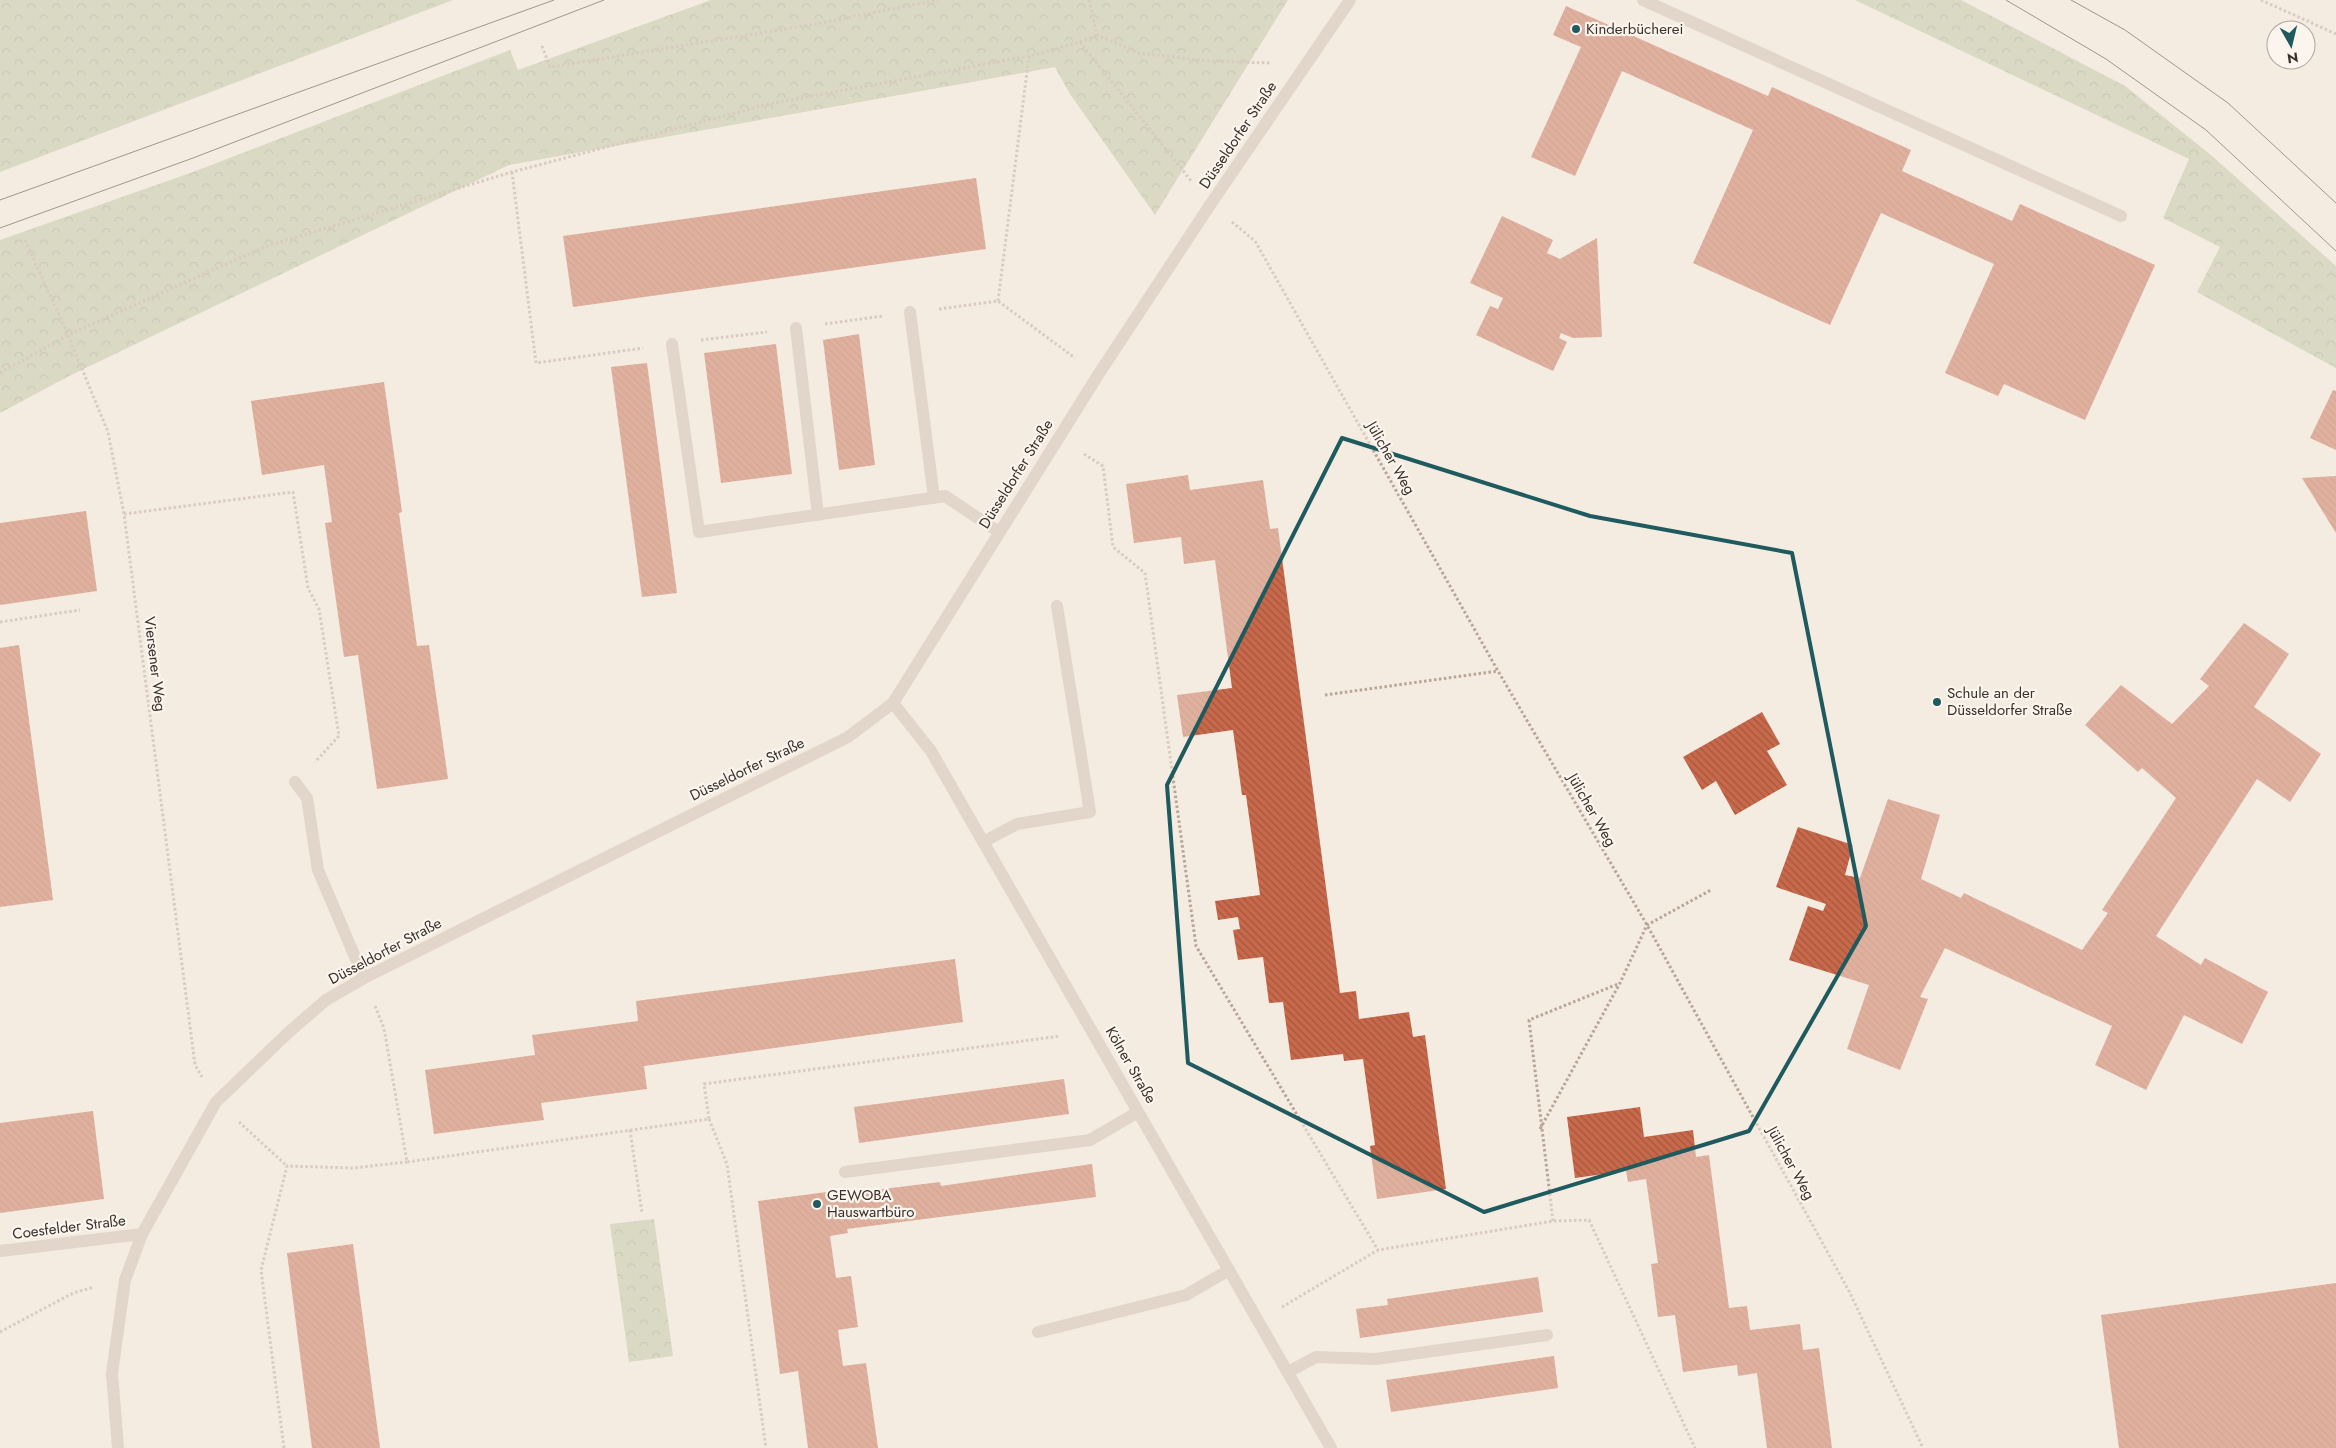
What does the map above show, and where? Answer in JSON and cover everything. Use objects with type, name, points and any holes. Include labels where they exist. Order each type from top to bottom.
[{"type":"street","name":"Düsseldorfer Straße","points":[[118,1448],[112,1372],[125,1280],[142,1234],[216,1102],[288,1032],[326,1000],[364,978],[848,737],[892,703],[1098,375],[1210,205],[1350,0]]},
{"type":"street","points":[[1643,0],[2122,216]]},
{"type":"street","points":[[910,312],[934,498]]},
{"type":"street","points":[[796,328],[818,514]]},
{"type":"street","points":[[672,344],[699,532],[945,496],[999,532]]},
{"type":"street","points":[[983,842],[1017,824],[1090,812],[1057,606]]},
{"type":"street","name":"Kölner Straße","points":[[892,703],[931,751],[1331,1448]]},
{"type":"street","points":[[295,782],[306,798],[318,870],[364,978]]},
{"type":"street","points":[[845,1172],[1090,1140],[1138,1112]]},
{"type":"street","name":"Coesfelder Straße","points":[[0,1251],[142,1234]]},
{"type":"street","points":[[1038,1332],[1186,1295],[1229,1270]]},
{"type":"street","points":[[1288,1372],[1316,1357],[1376,1358],[1547,1334]]},
{"type":"path","points":[[542,46],[550,67],[810,25],[938,0]]},
{"type":"path","points":[[1089,0],[1097,35]]},
{"type":"path","points":[[2261,0],[2336,34]]},
{"type":"path","points":[[0,373],[68,335],[264,247],[512,172],[769,104],[1029,56],[1080,42],[1097,35],[1139,53],[1209,61],[1307,64]]},
{"type":"path","name":"Jülicher Weg","points":[[1080,42],[1210,205],[1255,241],[1498,671],[1647,926],[1849,1291],[1923,1448]]},
{"type":"path","points":[[998,301],[1029,56]]},
{"type":"path","points":[[512,172],[536,363],[998,301],[1098,375]]},
{"type":"path","name":"Viersener Weg","points":[[25,240],[68,335],[108,432],[124,514],[195,1065],[216,1102],[287,1166]]},
{"type":"path","points":[[1059,437],[1103,466],[1113,547],[1145,572],[1196,946],[1378,1250]]},
{"type":"path","points":[[124,514],[293,492],[308,588],[319,609],[339,736],[295,782]]},
{"type":"path","points":[[0,622],[80,610]]},
{"type":"path","points":[[1325,695],[1498,671]]},
{"type":"path","points":[[1540,1129],[1620,983],[1647,926],[1711,890]]},
{"type":"path","points":[[364,978],[384,1028],[407,1162]]},
{"type":"path","points":[[1552,1221],[1529,1020],[1620,983]]},
{"type":"path","points":[[766,1448],[727,1164],[709,1119],[704,1084],[1093,1031]]},
{"type":"path","points":[[284,1448],[261,1270],[287,1166],[353,1168],[407,1162],[709,1119]]},
{"type":"path","points":[[630,1130],[642,1213]]},
{"type":"path","points":[[1258,1320],[1378,1250],[1552,1221],[1589,1220],[1695,1448]]},
{"type":"path","points":[[0,1332],[73,1293],[125,1280]]},
{"type":"highlighted area","points":[[1342,438],[1590,516],[1792,553],[1866,926],[1749,1131],[1484,1212],[1188,1063],[1167,785]]},
{"type":"green space","points":[[0,0],[453,0],[0,172]]},
{"type":"green space","points":[[711,0],[1288,0],[1155,215],[1070,94],[1055,67],[509,165],[71,375],[0,413],[0,240],[193,172],[510,50],[518,70]]},
{"type":"green space","points":[[1855,0],[1961,0],[2125,86],[2212,156],[2336,266],[2336,368],[2197,292],[2220,247],[2163,218],[2189,159]]},
{"type":"green space","points":[[654,1219],[673,1356],[629,1362],[610,1224]]},
{"type":"building","points":[[1566,6],[1768,96],[1772,87],[1911,150],[1902,171],[2012,221],[2020,204],[2155,265],[2085,420],[2004,384],[1998,396],[1945,373],[1994,264],[1881,213],[1830,325],[1693,263],[1753,130],[1622,71],[1575,176],[1531,157],[1581,47],[1553,35]]},
{"type":"building","points":[[976,178],[986,249],[573,307],[563,236]]},
{"type":"building","points":[[1502,216],[1553,240],[1547,253],[1560,259],[1597,238],[1602,337],[1573,338],[1561,333],[1559,338],[1567,342],[1553,371],[1476,335],[1490,306],[1498,309],[1503,298],[1470,283]]},
{"type":"building","points":[[859,334],[875,465],[839,470],[823,340]]},
{"type":"building","points":[[776,344],[792,474],[721,483],[704,353]]},
{"type":"building","points":[[647,363],[677,593],[642,597],[611,367]]},
{"type":"building","points":[[384,382],[402,512],[399,513],[417,646],[429,645],[448,779],[377,789],[358,655],[344,657],[325,523],[332,522],[324,465],[262,475],[251,401]]},
{"type":"building","points":[[2333,390],[2336,391],[2336,450],[2310,438]]},
{"type":"building","points":[[1188,475],[1190,490],[1263,480],[1270,529],[1278,528],[1340,993],[1356,991],[1359,1019],[1409,1012],[1413,1037],[1425,1035],[1446,1189],[1377,1199],[1370,1146],[1375,1145],[1363,1059],[1344,1061],[1343,1054],[1291,1060],[1283,1002],[1269,1003],[1263,957],[1238,960],[1233,930],[1240,929],[1238,917],[1218,920],[1215,901],[1260,895],[1246,795],[1242,795],[1233,730],[1183,737],[1177,695],[1232,688],[1215,560],[1184,564],[1181,537],[1134,543],[1126,484]]},
{"type":"building","points":[[2336,476],[2336,533],[2302,478]]},
{"type":"building","points":[[86,511],[97,591],[0,605],[0,523]]},
{"type":"building","points":[[2244,623],[2289,654],[2254,707],[2321,754],[2290,802],[2257,779],[2156,936],[2201,965],[2205,958],[2268,992],[2242,1044],[2184,1015],[2146,1090],[2095,1065],[2112,1026],[1945,948],[1920,997],[1928,999],[1900,1070],[1847,1049],[1869,985],[1789,960],[1808,906],[1823,911],[1826,904],[1776,887],[1798,827],[1853,845],[1845,875],[1860,878],[1888,799],[1940,815],[1921,879],[1961,898],[1964,893],[2082,950],[2108,913],[2102,910],[2176,798],[2142,768],[2138,772],[2085,725],[2121,685],[2172,724],[2209,686],[2200,679]]},
{"type":"building","points":[[19,645],[53,900],[0,907],[0,648]]},
{"type":"building","points":[[1762,712],[1780,744],[1767,751],[1787,785],[1735,815],[1716,781],[1702,790],[1683,757]]},
{"type":"building","points":[[955,959],[963,1022],[644,1066],[647,1089],[541,1103],[544,1120],[434,1134],[425,1070],[535,1055],[532,1035],[638,1021],[636,1001]]},
{"type":"building","points":[[1064,1079],[1069,1114],[859,1143],[854,1107]]},
{"type":"building","points":[[1640,1107],[1644,1137],[1693,1130],[1696,1157],[1709,1155],[1729,1308],[1747,1306],[1750,1330],[1800,1324],[1803,1350],[1819,1348],[1832,1448],[1767,1448],[1757,1373],[1738,1376],[1737,1365],[1683,1372],[1675,1315],[1658,1317],[1651,1264],[1658,1263],[1646,1179],[1628,1182],[1626,1171],[1575,1178],[1567,1117]]},
{"type":"building","points":[[93,1111],[104,1199],[0,1213],[0,1123]]},
{"type":"building","points":[[1092,1164],[1096,1197],[847,1229],[848,1233],[830,1236],[836,1278],[851,1276],[858,1327],[838,1330],[843,1366],[866,1363],[878,1448],[808,1448],[798,1371],[780,1374],[758,1201],[842,1190],[842,1194],[940,1182],[941,1186]]},
{"type":"building","points":[[353,1244],[380,1448],[312,1448],[287,1253]]},
{"type":"building","points":[[1538,1277],[1543,1312],[1360,1338],[1356,1309],[1388,1305],[1387,1299]]},
{"type":"building","points":[[2336,1283],[2336,1448],[2119,1448],[2101,1315]]},
{"type":"building","points":[[1554,1356],[1558,1388],[1391,1412],[1386,1380]]},
{"type":"tram line","points":[[0,200],[554,0]]},
{"type":"tram line","points":[[0,228],[193,158],[604,0]]},
{"type":"tram line","points":[[2006,0],[2106,59],[2206,130],[2336,251]]},
{"type":"tram line","points":[[2071,0],[2125,30],[2228,103],[2336,203]]},
{"type":"place","name":"Kinderbücherei","points":[[1576,29]]},
{"type":"place","name":"Schule an der Düsseldorfer Straße","points":[[1937,702]]},
{"type":"place","name":"GEWOBA Hauswartbüro","points":[[817,1204]]}]
